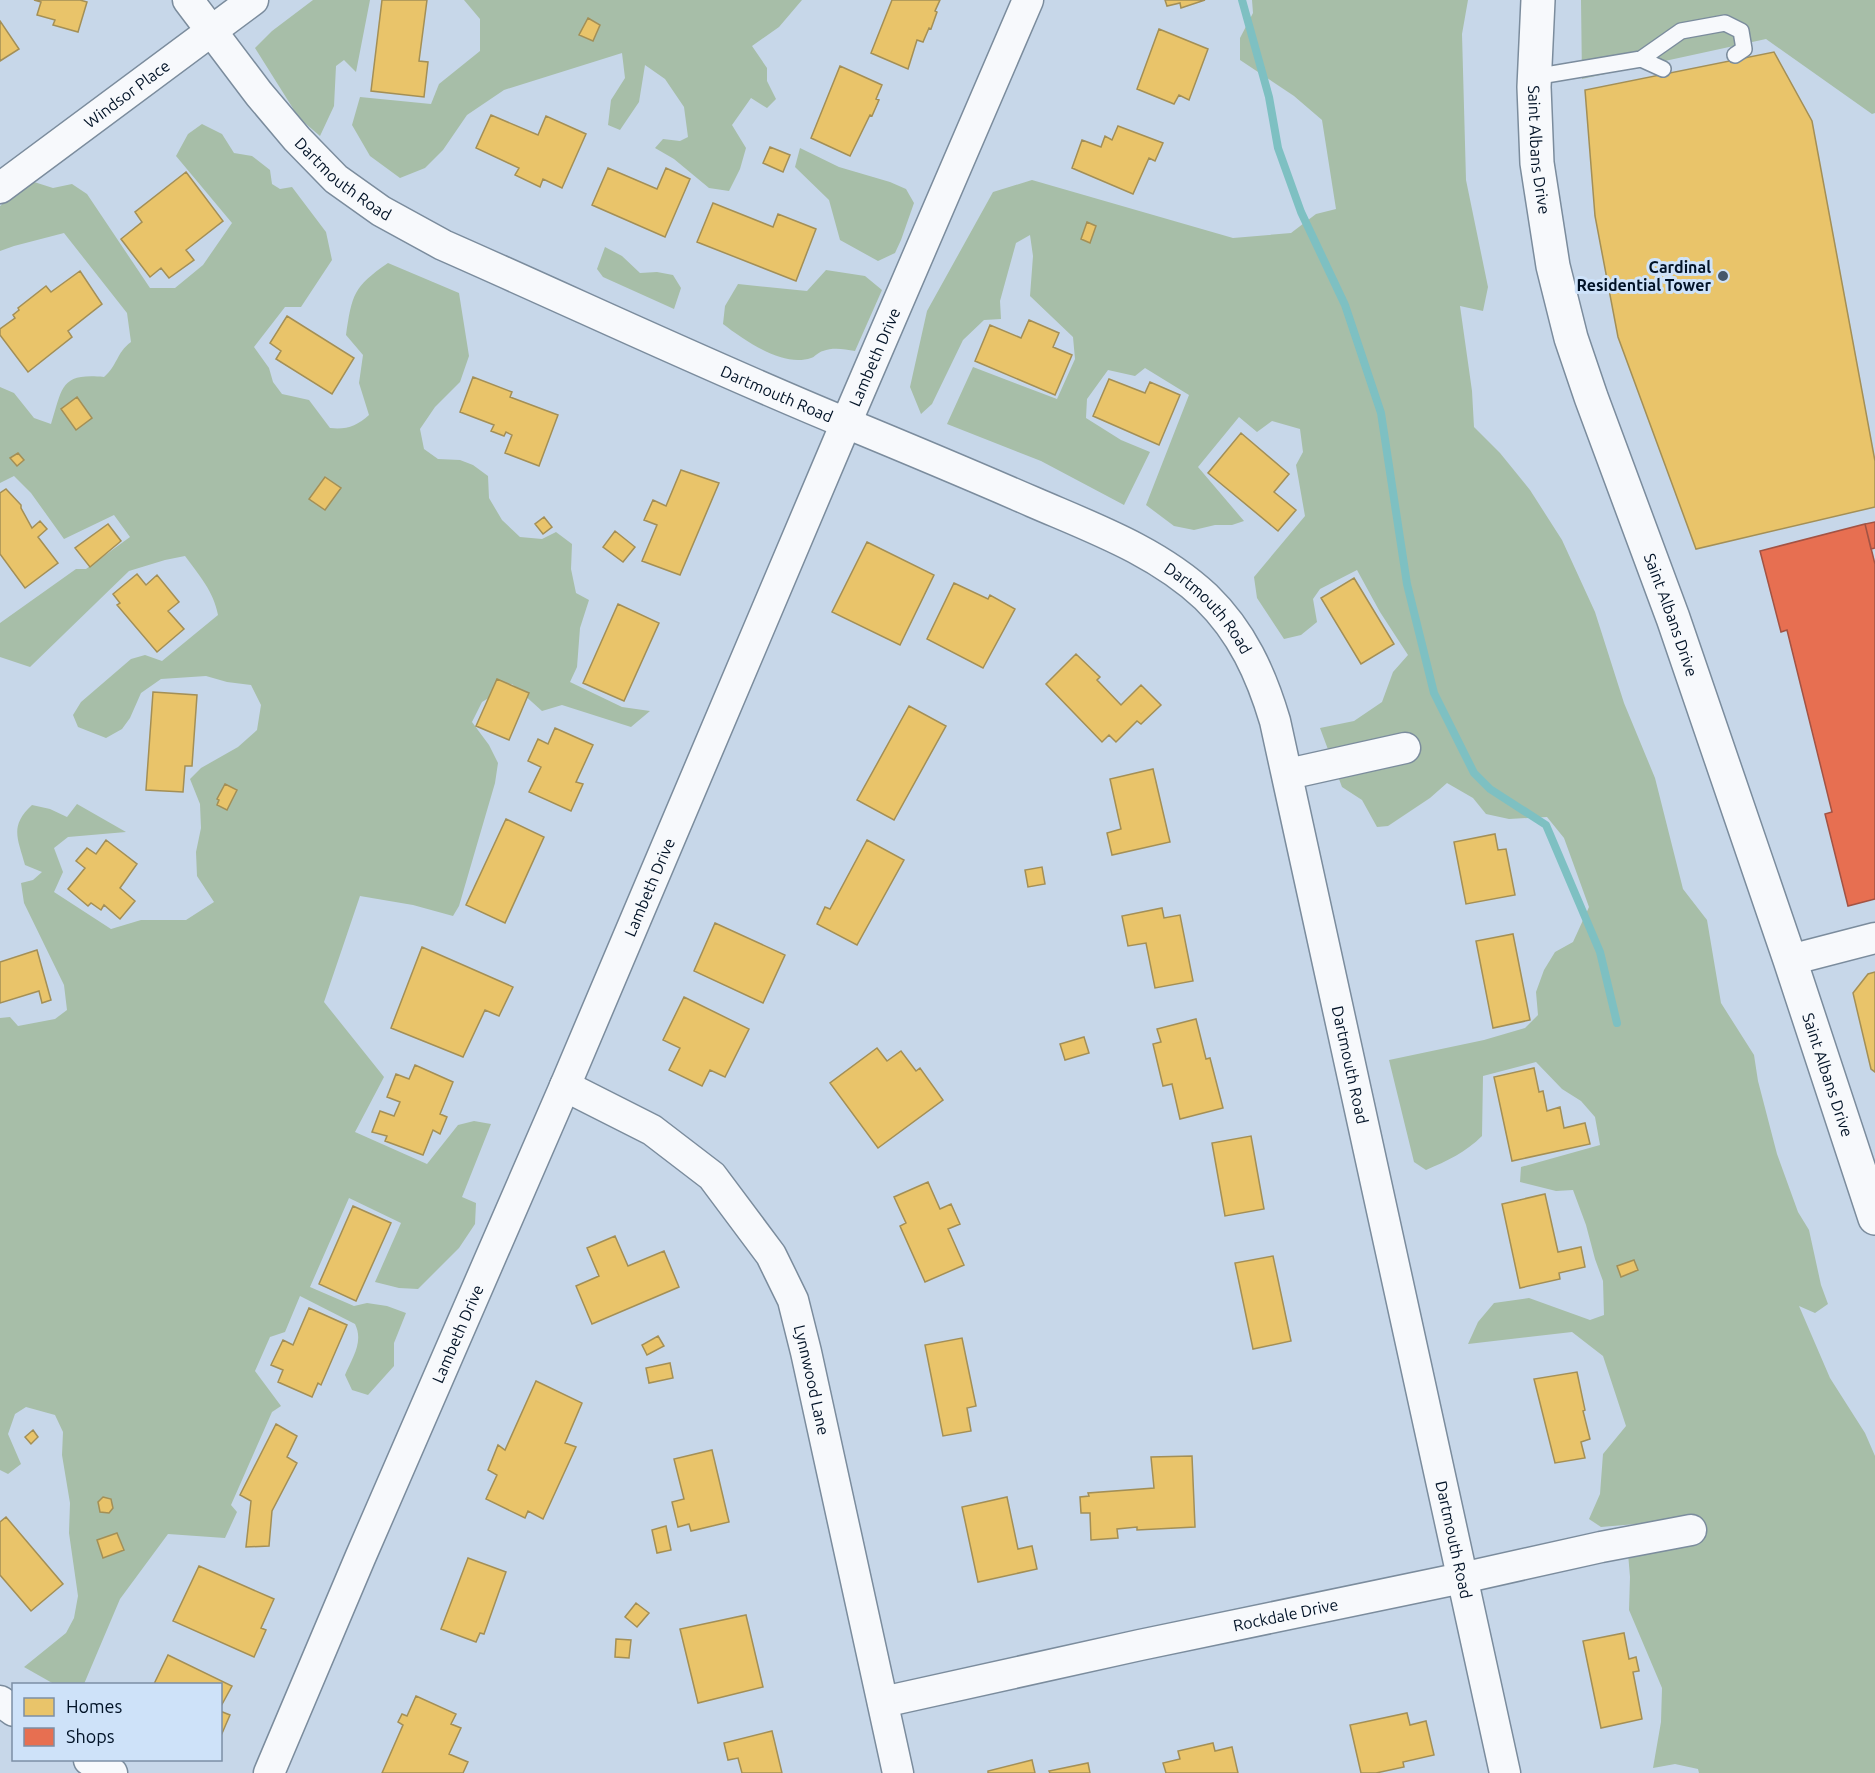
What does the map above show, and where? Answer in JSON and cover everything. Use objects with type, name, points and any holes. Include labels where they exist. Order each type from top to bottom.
[{"type":"street","name":"Dartmouth Road","points":[[188,0],[210,32],[297,139],[336,178],[381,211],[443,245],[846,423],[1119,539],[1163,564],[1205,597],[1246,648],[1263,682],[1288,774],[1505,1773]]},
{"type":"street","name":"Windsor Place","points":[[0,188],[253,0]]},
{"type":"street","name":"Lambeth Drive","points":[[269,1773],[1028,0]]},
{"type":"street","name":"Saint Albans Drive","points":[[1538,0],[1534,77],[1537,163],[1553,266],[1571,338],[1673,618],[1791,960],[1875,1218]]},
{"type":"street","points":[[1288,774],[1405,748]]},
{"type":"street","points":[[1791,960],[1875,938]]},
{"type":"street","name":"Lynnwood Lane","points":[[565,1086],[652,1130],[712,1176],[771,1255],[793,1300],[898,1773]]},
{"type":"street","name":"Rockdale Drive","points":[[883,1702],[1140,1645],[1691,1530]]},
{"type":"street","points":[[91,1761],[112,1773]]},
{"type":"lane","points":[[1534,77],[1641,59],[1681,31],[1725,22],[1741,31],[1744,49],[1735,55]]},
{"type":"lane","points":[[1641,59],[1663,69]]},
{"type":"green space","points":[[313,0],[370,0],[356,72],[344,60],[336,66],[334,106],[320,136],[299,118],[255,48],[272,31]]},
{"type":"green space","points":[[464,0],[802,0],[779,27],[752,46],[767,68],[767,81],[776,99],[767,108],[751,98],[732,125],[746,148],[740,169],[729,191],[709,188],[674,159],[655,148],[663,139],[680,141],[688,137],[684,107],[665,79],[645,65],[639,102],[620,130],[608,125],[611,100],[625,78],[622,53],[504,90],[467,115],[443,150],[425,168],[400,178],[370,156],[352,125],[360,97],[431,104],[439,84],[480,51],[480,19]]},
{"type":"green space","points":[[1252,0],[1468,0],[1462,34],[1466,180],[1488,287],[1483,311],[1460,306],[1472,391],[1474,427],[1500,453],[1530,490],[1562,540],[1595,612],[1624,703],[1655,778],[1683,889],[1707,920],[1721,1003],[1754,1055],[1758,1081],[1777,1154],[1798,1212],[1809,1230],[1821,1285],[1828,1304],[1815,1313],[1799,1306],[1830,1378],[1865,1433],[1875,1456],[1875,1773],[1699,1773],[1698,1769],[1675,1764],[1653,1768],[1661,1722],[1662,1688],[1629,1610],[1628,1553],[1694,1519],[1601,1527],[1589,1519],[1600,1494],[1603,1454],[1626,1426],[1603,1356],[1572,1332],[1468,1344],[1478,1322],[1494,1303],[1529,1298],[1590,1320],[1604,1315],[1603,1281],[1573,1190],[1556,1191],[1520,1182],[1521,1167],[1600,1145],[1595,1117],[1581,1101],[1562,1089],[1536,1062],[1483,1076],[1482,1136],[1456,1156],[1426,1170],[1414,1162],[1389,1060],[1484,1040],[1525,1028],[1538,1015],[1536,992],[1544,970],[1555,952],[1573,942],[1589,907],[1564,838],[1547,817],[1509,819],[1486,814],[1473,798],[1447,783],[1430,798],[1388,826],[1377,827],[1362,800],[1342,787],[1320,728],[1354,721],[1382,702],[1393,672],[1408,655],[1380,612],[1357,570],[1320,589],[1313,599],[1317,622],[1301,635],[1284,639],[1257,598],[1254,577],[1305,516],[1296,465],[1303,452],[1300,429],[1272,421],[1257,432],[1239,417],[1198,467],[1244,521],[1232,525],[1215,525],[1194,530],[1174,526],[1146,505],[1189,395],[1145,368],[1135,376],[1108,370],[1087,399],[1086,418],[1121,440],[1150,452],[1124,505],[1041,461],[947,424],[973,367],[1057,399],[1075,359],[1073,337],[1030,296],[1033,256],[1030,235],[1016,243],[1000,301],[1001,319],[984,320],[963,340],[932,404],[921,414],[910,387],[927,311],[993,192],[1032,180],[1233,238],[1291,233],[1316,214],[1336,209],[1322,120],[1294,96],[1240,60],[1240,38],[1253,13]]},
{"type":"green space","points":[[1581,0],[1875,0],[1875,113],[1872,114],[1766,39],[1582,79]]},
{"type":"green space","points":[[202,124],[222,134],[234,153],[252,156],[270,170],[272,184],[280,189],[292,187],[326,232],[332,260],[301,307],[285,307],[254,347],[269,368],[273,382],[282,394],[309,400],[330,428],[351,426],[369,415],[359,383],[363,355],[346,335],[350,310],[361,286],[388,263],[459,293],[469,356],[460,382],[435,407],[420,429],[424,449],[438,459],[460,460],[473,465],[488,476],[489,498],[502,520],[520,537],[542,539],[556,532],[572,544],[571,569],[576,593],[589,600],[580,628],[577,667],[570,682],[622,707],[650,711],[631,727],[562,705],[542,711],[512,684],[482,702],[472,722],[489,745],[498,763],[495,783],[459,906],[453,916],[413,905],[360,896],[324,1002],[384,1077],[355,1132],[427,1164],[458,1125],[474,1121],[491,1124],[462,1197],[476,1203],[475,1224],[459,1248],[418,1289],[399,1288],[375,1282],[401,1223],[349,1198],[310,1287],[354,1306],[367,1303],[387,1306],[406,1313],[394,1343],[394,1366],[368,1395],[352,1390],[345,1375],[358,1344],[355,1324],[300,1296],[285,1332],[270,1337],[255,1371],[281,1406],[272,1412],[231,1505],[237,1512],[225,1538],[168,1534],[120,1599],[84,1683],[52,1683],[24,1667],[66,1633],[74,1618],[78,1596],[69,1533],[70,1503],[62,1455],[63,1432],[55,1415],[26,1407],[15,1414],[8,1434],[21,1464],[8,1474],[0,1470],[0,1018],[10,1017],[18,1026],[55,1019],[67,1010],[64,985],[24,903],[21,883],[33,880],[42,872],[25,865],[18,840],[18,826],[32,805],[50,809],[67,817],[77,804],[126,832],[68,837],[54,848],[63,872],[54,892],[111,929],[141,920],[186,920],[214,902],[197,876],[196,852],[201,828],[200,804],[190,779],[201,768],[238,747],[257,730],[261,705],[251,685],[206,676],[161,679],[141,693],[130,718],[122,729],[106,738],[78,727],[73,715],[81,702],[131,659],[145,655],[162,661],[218,615],[209,591],[185,556],[129,571],[30,667],[0,657],[0,623],[76,569],[86,569],[130,537],[114,515],[64,539],[31,493],[14,476],[0,483],[0,387],[14,393],[34,418],[51,424],[61,392],[66,385],[79,377],[104,377],[122,350],[131,342],[127,313],[64,233],[0,251],[0,206],[31,181],[53,188],[72,184],[87,194],[150,288],[175,288],[203,265],[232,223],[176,156],[188,134]]},
{"type":"green space","points":[[800,148],[839,167],[906,189],[914,203],[895,253],[878,261],[840,240],[829,200],[795,167]]},
{"type":"green space","points":[[605,247],[622,256],[640,273],[657,272],[673,275],[681,288],[674,309],[603,277],[597,269]]},
{"type":"green space","points":[[826,270],[865,276],[882,290],[855,351],[831,349],[811,358],[788,359],[764,351],[723,324],[725,306],[738,284],[807,291]]},
{"type":"building: Homes","points":[[34,0],[87,2],[78,32],[53,25],[55,20],[37,15],[41,2]]},
{"type":"building: Homes","points":[[382,0],[427,0],[419,61],[428,62],[424,97],[371,91]]},
{"type":"building: Homes","points":[[892,0],[940,0],[931,29],[929,28],[923,42],[917,40],[908,69],[871,53]]},
{"type":"building: Homes","points":[[1165,0],[1205,0],[1181,8],[1180,3],[1167,6]]},
{"type":"building: Homes","points":[[588,18],[600,25],[593,41],[579,35]]},
{"type":"building: Homes","points":[[0,21],[19,49],[0,61]]},
{"type":"building: Homes","points":[[1159,29],[1208,49],[1189,100],[1179,95],[1174,104],[1137,89]]},
{"type":"building: Homes","name":"Cardinal Residential Tower","points":[[1774,52],[1812,121],[1875,461],[1875,507],[1696,549],[1618,337],[1595,216],[1585,90]]},
{"type":"building: Homes","points":[[840,66],[882,85],[872,116],[870,115],[850,156],[811,138]]},
{"type":"building: Homes","points":[[491,115],[538,135],[546,116],[586,134],[562,188],[543,179],[540,187],[515,175],[519,168],[476,148]]},
{"type":"building: Homes","points":[[1118,126],[1163,143],[1155,161],[1149,158],[1133,194],[1072,168],[1082,140],[1101,147],[1105,136],[1112,140]]},
{"type":"building: Homes","points":[[770,147],[790,155],[783,172],[763,163]]},
{"type":"building: Homes","points":[[608,168],[657,189],[666,168],[690,179],[665,237],[592,205]]},
{"type":"building: Homes","points":[[186,172],[223,221],[186,250],[194,260],[169,278],[161,268],[150,277],[121,239],[142,222],[135,212]]},
{"type":"building: Homes","points":[[713,203],[773,227],[778,214],[816,229],[796,281],[697,242]]},
{"type":"building: Homes","points":[[1087,222],[1096,226],[1090,243],[1081,239]]},
{"type":"building: Homes","points":[[80,271],[102,304],[68,331],[72,337],[28,372],[0,335],[0,329],[15,318],[13,315],[19,310],[18,308],[46,286],[51,292]]},
{"type":"building: Homes","points":[[287,316],[354,358],[332,394],[276,359],[281,351],[270,343]]},
{"type":"building: Homes","points":[[1029,320],[1059,333],[1053,347],[1072,355],[1055,395],[975,361],[990,325],[1021,338]]},
{"type":"building: Homes","points":[[473,377],[512,392],[510,397],[558,415],[539,466],[505,453],[512,435],[506,432],[504,436],[491,431],[494,425],[460,412]]},
{"type":"building: Homes","points":[[1109,379],[1145,393],[1150,382],[1180,395],[1159,445],[1093,416]]},
{"type":"building: Homes","points":[[77,397],[92,418],[76,430],[61,409]]},
{"type":"building: Homes","points":[[1241,433],[1289,474],[1274,492],[1296,510],[1278,531],[1208,473]]},
{"type":"building: Homes","points":[[18,453],[24,460],[17,466],[10,458]]},
{"type":"building: Homes","points":[[681,470],[719,483],[680,575],[642,561],[657,525],[644,520],[653,500],[666,506]]},
{"type":"building: Homes","points":[[325,477],[341,488],[325,510],[309,499]]},
{"type":"building: Homes","points":[[6,489],[21,505],[32,528],[40,521],[47,529],[38,537],[58,563],[25,588],[0,554],[0,493]]},
{"type":"building: Homes","points":[[544,517],[552,527],[543,534],[535,524]]},
{"type":"building: Homes","points":[[108,524],[121,541],[90,567],[75,548]]},
{"type":"building: Homes","points":[[615,531],[635,547],[623,562],[603,547]]},
{"type":"building: Homes","points":[[867,542],[934,575],[900,645],[832,612]]},
{"type":"building: Homes","points":[[137,574],[146,585],[157,575],[179,602],[168,611],[184,629],[157,652],[117,605],[120,603],[113,594]]},
{"type":"building: Homes","points":[[1354,578],[1394,644],[1361,664],[1321,598]]},
{"type":"building: Homes","points":[[954,583],[988,599],[990,595],[1015,609],[983,668],[927,639]]},
{"type":"building: Homes","points":[[618,604],[659,623],[624,701],[583,683]]},
{"type":"building: Homes","points":[[1076,654],[1100,677],[1097,680],[1121,705],[1141,685],[1161,705],[1141,724],[1137,721],[1116,742],[1109,735],[1102,742],[1046,684]]},
{"type":"building: Homes","points":[[497,679],[529,693],[509,740],[476,726]]},
{"type":"building: Homes","points":[[153,692],[197,695],[192,766],[185,766],[183,792],[146,790]]},
{"type":"building: Homes","points":[[909,706],[946,726],[894,820],[857,800]]},
{"type":"building: Homes","points":[[555,728],[593,745],[576,782],[583,784],[571,811],[529,792],[541,767],[528,761],[538,739],[548,744]]},
{"type":"building: Homes","points":[[1153,769],[1170,842],[1112,855],[1107,833],[1121,829],[1110,779]]},
{"type":"building: Homes","points":[[225,784],[237,790],[227,810],[217,805],[219,800],[217,799]]},
{"type":"building: Homes","points":[[506,819],[544,837],[505,923],[466,905]]},
{"type":"building: Homes","points":[[1495,834],[1498,850],[1506,849],[1515,895],[1466,904],[1454,842]]},
{"type":"building: Homes","points":[[106,840],[137,864],[120,888],[135,901],[120,919],[104,905],[101,910],[91,903],[88,906],[68,889],[85,868],[76,861],[87,848],[96,854]]},
{"type":"building: Homes","points":[[867,840],[904,860],[857,945],[817,924],[825,907],[830,909]]},
{"type":"building: Homes","points":[[1042,867],[1045,884],[1028,887],[1025,870]]},
{"type":"building: Homes","points":[[1162,908],[1164,918],[1180,915],[1193,981],[1155,988],[1146,943],[1128,946],[1122,916]]},
{"type":"building: Homes","points":[[715,923],[785,955],[763,1003],[694,971]]},
{"type":"building: Homes","points":[[1513,934],[1530,1020],[1493,1028],[1476,941]]},
{"type":"building: Homes","points":[[422,947],[513,987],[499,1016],[485,1010],[463,1057],[391,1028]]},
{"type":"building: Homes","points":[[37,950],[51,1000],[42,1003],[39,991],[0,1003],[0,962]]},
{"type":"building: Homes","points":[[1875,972],[1875,1072],[1871,1069],[1853,993],[1868,974]]},
{"type":"building: Homes","points":[[684,997],[749,1029],[725,1077],[710,1070],[702,1086],[669,1070],[680,1048],[663,1040]]},
{"type":"building: Homes","points":[[1196,1019],[1206,1059],[1210,1058],[1223,1108],[1180,1119],[1172,1084],[1163,1086],[1153,1044],[1161,1042],[1157,1029]]},
{"type":"building: Homes","points":[[1084,1037],[1089,1053],[1065,1060],[1060,1044]]},
{"type":"building: Homes","points":[[877,1048],[887,1061],[901,1051],[916,1071],[920,1068],[943,1100],[878,1148],[830,1083]]},
{"type":"building: Homes","points":[[415,1065],[453,1082],[440,1114],[447,1117],[440,1134],[433,1130],[423,1155],[385,1141],[387,1136],[372,1132],[380,1111],[394,1116],[400,1102],[387,1097],[396,1074],[409,1079]]},
{"type":"building: Homes","points":[[1534,1068],[1539,1092],[1543,1091],[1547,1111],[1560,1107],[1564,1128],[1585,1123],[1590,1144],[1512,1161],[1494,1077]]},
{"type":"building: Homes","points":[[1251,1136],[1264,1209],[1225,1216],[1212,1143]]},
{"type":"building: Homes","points":[[928,1182],[940,1209],[951,1204],[960,1224],[948,1229],[964,1265],[925,1282],[900,1226],[906,1223],[894,1197]]},
{"type":"building: Homes","points":[[1545,1194],[1558,1252],[1581,1247],[1585,1267],[1559,1273],[1560,1279],[1520,1288],[1502,1204]]},
{"type":"building: Homes","points":[[353,1206],[391,1223],[356,1301],[319,1284]]},
{"type":"building: Homes","points":[[615,1236],[628,1266],[664,1251],[679,1287],[592,1324],[576,1286],[599,1276],[587,1248]]},
{"type":"building: Homes","points":[[1273,1256],[1291,1341],[1253,1349],[1235,1263]]},
{"type":"building: Homes","points":[[1634,1260],[1638,1270],[1621,1277],[1617,1266]]},
{"type":"building: Homes","points":[[309,1308],[347,1325],[321,1385],[318,1383],[312,1397],[278,1382],[283,1370],[271,1365],[283,1340],[293,1345]]},
{"type":"building: Homes","points":[[658,1336],[664,1346],[647,1355],[642,1345]]},
{"type":"building: Homes","points":[[962,1338],[976,1406],[967,1408],[971,1431],[943,1436],[925,1345]]},
{"type":"building: Homes","points":[[670,1363],[673,1378],[649,1383],[646,1368]]},
{"type":"building: Homes","points":[[1577,1372],[1590,1439],[1581,1442],[1585,1458],[1555,1463],[1534,1379]]},
{"type":"building: Homes","points":[[536,1381],[582,1403],[565,1443],[576,1447],[543,1519],[528,1511],[525,1518],[486,1499],[497,1475],[488,1470],[498,1445],[505,1450]]},
{"type":"building: Homes","points":[[276,1424],[297,1436],[287,1457],[297,1463],[272,1511],[269,1546],[246,1547],[251,1501],[240,1495]]},
{"type":"building: Homes","points":[[33,1430],[38,1437],[31,1444],[25,1437]]},
{"type":"building: Homes","points":[[712,1450],[729,1522],[691,1531],[689,1524],[678,1527],[672,1502],[684,1499],[674,1459]]},
{"type":"building: Homes","points":[[1192,1456],[1195,1527],[1117,1529],[1118,1538],[1091,1540],[1090,1513],[1081,1513],[1080,1497],[1089,1496],[1088,1493],[1154,1488],[1151,1457]]},
{"type":"building: Homes","points":[[103,1497],[111,1499],[113,1508],[109,1513],[100,1512],[98,1502]]},
{"type":"building: Homes","points":[[1007,1497],[1018,1549],[1032,1546],[1037,1569],[978,1582],[962,1507]]},
{"type":"building: Homes","points":[[6,1517],[63,1584],[31,1611],[0,1575],[0,1522]]},
{"type":"building: Homes","points":[[666,1526],[671,1550],[657,1553],[652,1530]]},
{"type":"building: Homes","points":[[117,1533],[124,1550],[103,1558],[97,1540]]},
{"type":"building: Homes","points":[[468,1558],[506,1572],[484,1634],[480,1633],[476,1642],[441,1629]]},
{"type":"building: Homes","points":[[199,1566],[274,1599],[261,1628],[266,1630],[254,1657],[173,1621]]},
{"type":"building: Homes","points":[[636,1603],[649,1613],[637,1627],[625,1617]]},
{"type":"building: Homes","points":[[746,1615],[763,1687],[698,1703],[680,1629]]},
{"type":"building: Homes","points":[[1624,1633],[1629,1659],[1636,1657],[1639,1671],[1633,1672],[1642,1719],[1601,1728],[1583,1641]]},
{"type":"building: Homes","points":[[616,1639],[631,1640],[629,1658],[615,1657]]},
{"type":"building: Homes","points":[[168,1655],[232,1686],[222,1704],[222,1683],[154,1683]]},
{"type":"building: Homes","points":[[416,1696],[456,1714],[451,1724],[461,1728],[449,1754],[468,1762],[463,1773],[382,1773],[403,1725],[398,1722],[402,1714],[407,1716]]},
{"type":"building: Homes","points":[[222,1712],[230,1715],[222,1733]]},
{"type":"building: Homes","points":[[1407,1713],[1410,1725],[1426,1721],[1434,1755],[1403,1762],[1404,1767],[1376,1773],[1361,1773],[1350,1725]]},
{"type":"building: Homes","points":[[772,1731],[782,1773],[742,1773],[738,1758],[728,1760],[724,1743]]},
{"type":"building: Homes","points":[[1213,1743],[1215,1751],[1232,1747],[1238,1773],[1166,1773],[1163,1763],[1180,1759],[1178,1751]]},
{"type":"building: Homes","points":[[1032,1760],[1035,1773],[988,1773],[988,1771]]},
{"type":"building: Homes","points":[[1088,1763],[1090,1773],[1050,1773],[1049,1771]]},
{"type":"building: Shops","points":[[1875,522],[1875,548],[1871,549],[1865,524]]},
{"type":"building: Shops","points":[[1865,524],[1875,564],[1875,899],[1848,906],[1825,814],[1832,812],[1787,630],[1781,632],[1760,551]]},
{"type":"waterway","points":[[1242,0],[1269,97],[1278,148],[1301,212],[1345,305],[1381,413],[1407,584],[1434,693],[1474,773],[1490,789],[1546,825],[1600,952],[1617,1023]]},
{"type":"place","name":"Cardinal Residential Tower","points":[[1723,276]]}]
